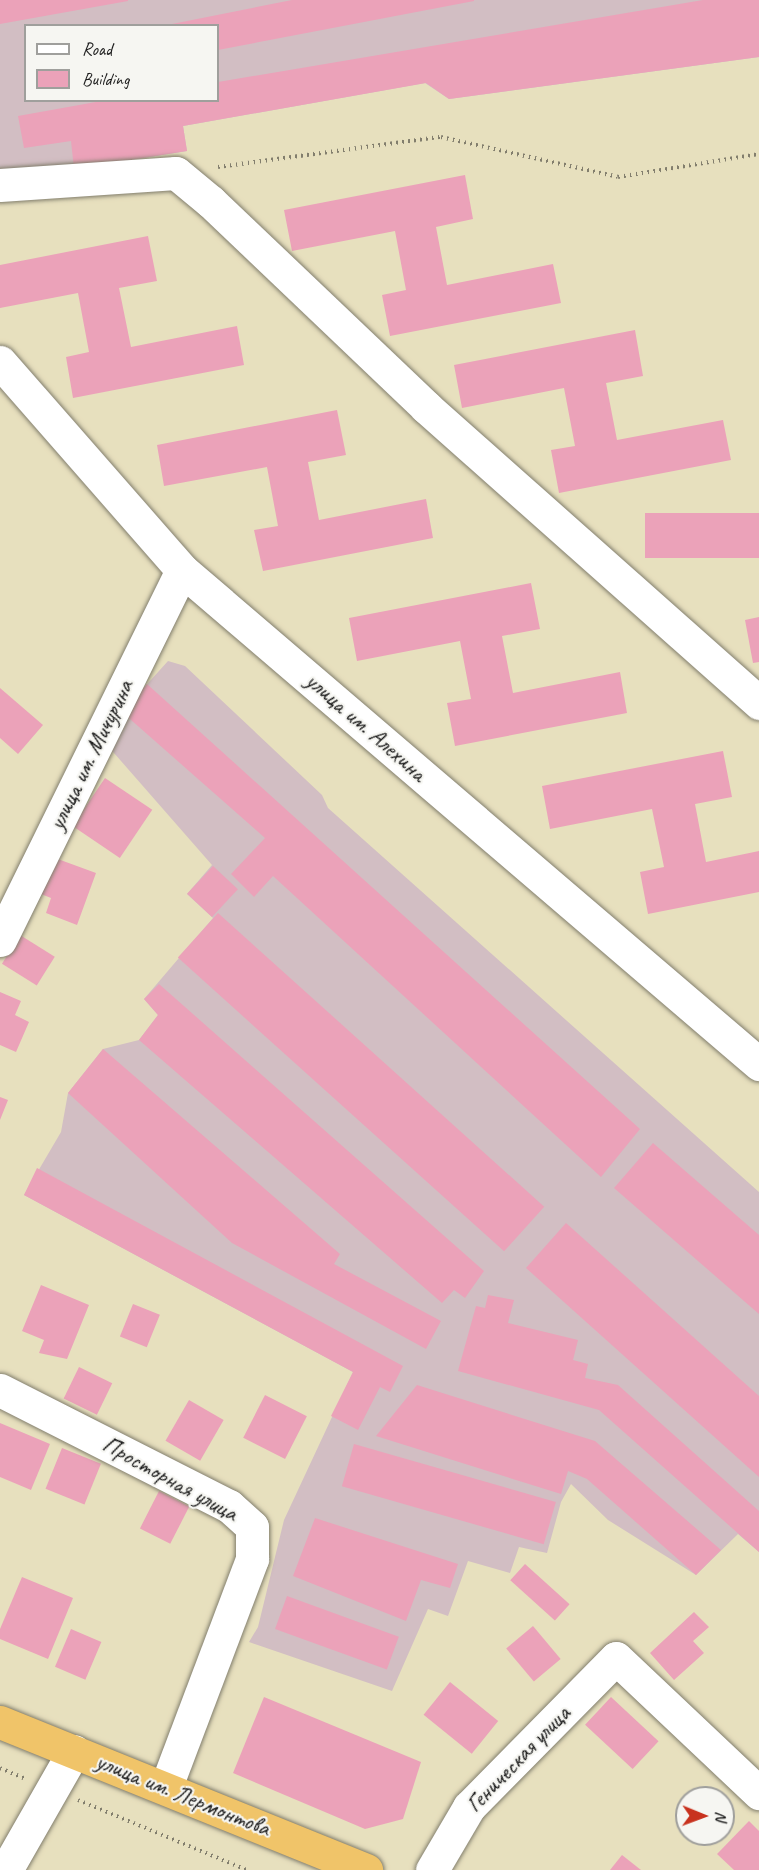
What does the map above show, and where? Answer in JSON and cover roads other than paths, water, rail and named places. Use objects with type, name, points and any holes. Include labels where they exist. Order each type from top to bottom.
[{"type":"highway","name":"улица им. Лермонтова","points":[[0,1722],[366,1870]]},
{"type":"street","points":[[0,185],[176,173],[211,202],[426,407],[759,703]]},
{"type":"street","name":"улица им. Алехина","points":[[0,362],[182,570],[759,1064]]},
{"type":"street","name":"улица им. Мичурина","points":[[0,940],[182,570]]},
{"type":"street","name":"Просторная улица","points":[[0,1390],[230,1506],[252,1527],[252,1559],[166,1788]]},
{"type":"street","name":"Геническая улица","points":[[432,1870],[470,1807],[616,1658],[759,1793]]},
{"type":"street","points":[[6,1870],[74,1751]]}]
